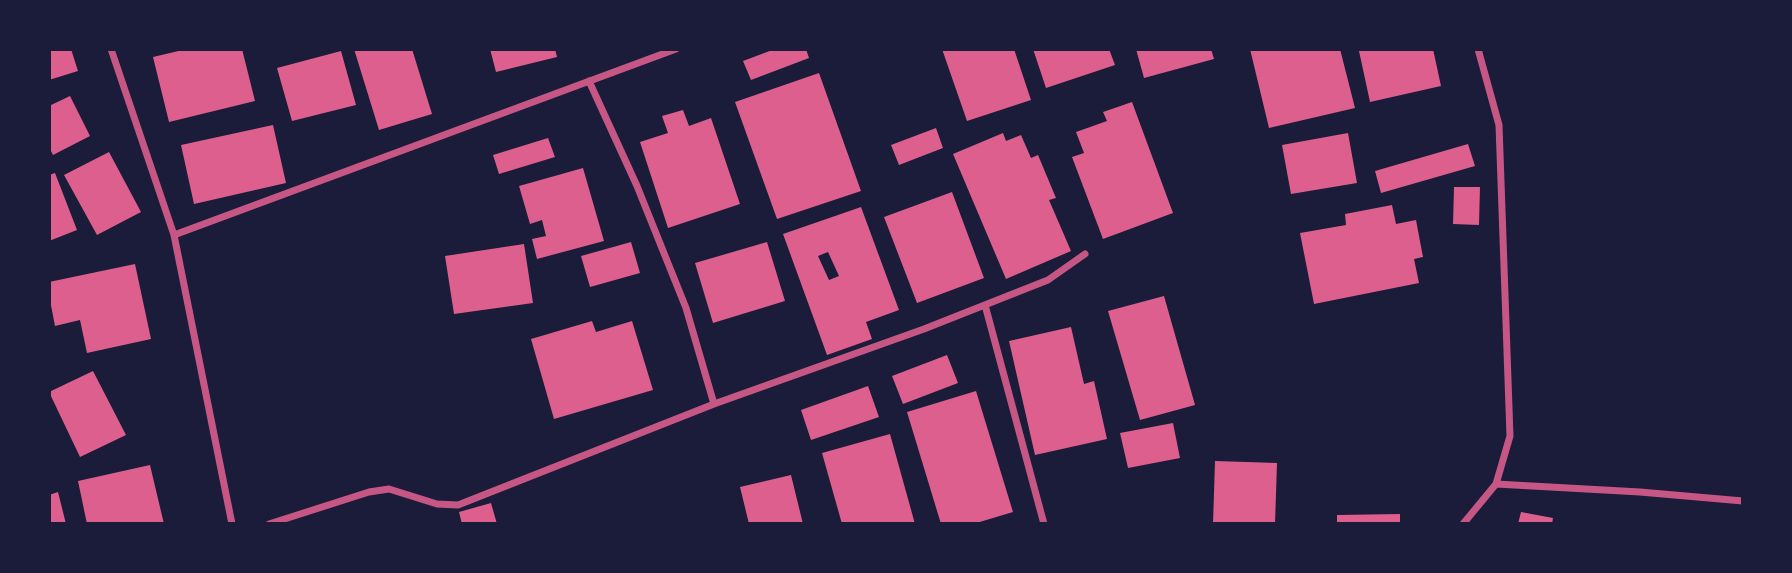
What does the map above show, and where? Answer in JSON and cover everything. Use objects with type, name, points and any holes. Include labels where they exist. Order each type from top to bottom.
[{"type":"street","points":[[111,49],[174,234],[232,524]]},
{"type":"street","points":[[174,234],[676,49]]},
{"type":"street","points":[[1463,524],[1496,484],[1510,436],[1499,125],[1478,49]]},
{"type":"street","points":[[589,81],[638,186],[686,308],[714,404]]},
{"type":"street","points":[[269,524],[369,492],[389,489],[437,503],[458,505],[714,404],[924,329],[1048,280],[1085,254]]},
{"type":"street","points":[[985,305],[1044,524]]},
{"type":"street","points":[[1496,484],[1743,501]]},
{"type":"building","points":[[49,49],[71,49],[78,71],[49,80]]},
{"type":"building","points":[[187,49],[242,49],[255,101],[169,122],[153,57]]},
{"type":"building","points":[[354,49],[412,49],[432,114],[379,130]]},
{"type":"building","points":[[490,49],[555,49],[557,57],[496,72]]},
{"type":"building","points":[[775,49],[806,49],[809,58],[751,80],[743,61]]},
{"type":"building","points":[[942,49],[1014,49],[1031,100],[967,121]]},
{"type":"building","points":[[1033,49],[1109,49],[1115,65],[1046,88]]},
{"type":"building","points":[[1136,49],[1211,49],[1214,59],[1144,78]]},
{"type":"building","points":[[1250,49],[1340,49],[1355,108],[1269,128]]},
{"type":"building","points":[[1433,49],[1441,86],[1370,102],[1359,51]]},
{"type":"building","points":[[341,51],[356,105],[292,121],[277,68]]},
{"type":"building","points":[[819,73],[861,191],[777,219],[735,102]]},
{"type":"building","points":[[70,96],[90,136],[53,155],[49,147],[49,106]]},
{"type":"building","points":[[1132,102],[1173,213],[1103,239],[1072,157],[1084,153],[1076,132],[1107,121],[1103,112]]},
{"type":"building","points":[[683,110],[689,126],[711,118],[740,204],[668,228],[640,142],[668,133],[662,116]]},
{"type":"building","points":[[273,125],[286,183],[194,204],[181,145]]},
{"type":"building","points":[[936,128],[943,148],[899,165],[891,145]]},
{"type":"building","points":[[1003,133],[1006,141],[1021,135],[1031,158],[1038,155],[1056,198],[1049,200],[1071,251],[1006,279],[953,154]]},
{"type":"building","points":[[1348,133],[1357,183],[1291,194],[1282,145]]},
{"type":"building","points":[[548,138],[555,157],[499,174],[493,155]]},
{"type":"building","points":[[1468,144],[1475,166],[1381,193],[1375,171]]},
{"type":"building","points":[[109,152],[141,212],[97,235],[64,175]]},
{"type":"building","points":[[583,168],[604,241],[537,259],[532,239],[546,236],[542,220],[530,224],[519,186]]},
{"type":"building","points":[[55,173],[77,230],[49,241],[49,175]]},
{"type":"building","points":[[1454,187],[1480,187],[1479,225],[1453,224]]},
{"type":"building","points":[[952,192],[984,278],[917,303],[884,217]]},
{"type":"building","points":[[1392,205],[1396,224],[1416,220],[1423,257],[1414,259],[1419,283],[1314,304],[1300,233],[1346,225],[1345,214]]},
{"type":"building","points":[[861,207],[899,310],[866,322],[872,339],[827,355],[783,234]],"holes":[[[828,252],[839,276],[829,280],[818,256]]]},
{"type":"building","points":[[631,242],[640,273],[590,287],[581,256]]},
{"type":"building","points":[[767,242],[785,301],[713,323],[695,263]]},
{"type":"building","points":[[524,244],[533,303],[454,314],[445,256]]},
{"type":"building","points":[[135,264],[151,339],[87,353],[80,320],[55,326],[49,282]]},
{"type":"building","points":[[1164,296],[1195,405],[1140,420],[1108,311]]},
{"type":"building","points":[[592,321],[596,332],[632,321],[653,390],[554,419],[531,339]]},
{"type":"building","points":[[1071,327],[1084,384],[1094,381],[1107,439],[1035,455],[1009,341]]},
{"type":"building","points":[[947,355],[958,383],[903,404],[892,376]]},
{"type":"building","points":[[93,371],[126,435],[80,457],[49,392]]},
{"type":"building","points":[[868,386],[879,417],[811,440],[801,410]]},
{"type":"building","points":[[976,391],[1013,512],[973,524],[941,524],[907,412]]},
{"type":"building","points":[[1173,423],[1180,458],[1128,468],[1120,433]]},
{"type":"building","points":[[890,434],[915,524],[842,524],[822,453]]},
{"type":"building","points":[[1215,461],[1277,463],[1275,524],[1213,524]]},
{"type":"building","points":[[150,465],[164,524],[87,524],[78,481]]},
{"type":"building","points":[[791,475],[803,524],[749,524],[740,487]]},
{"type":"building","points":[[58,492],[66,524],[49,524],[49,495]]},
{"type":"building","points":[[491,503],[497,524],[462,524],[459,512]]},
{"type":"building","points":[[1521,512],[1553,518],[1552,524],[1518,524]]},
{"type":"building","points":[[1400,514],[1400,524],[1337,524],[1337,515]]}]
